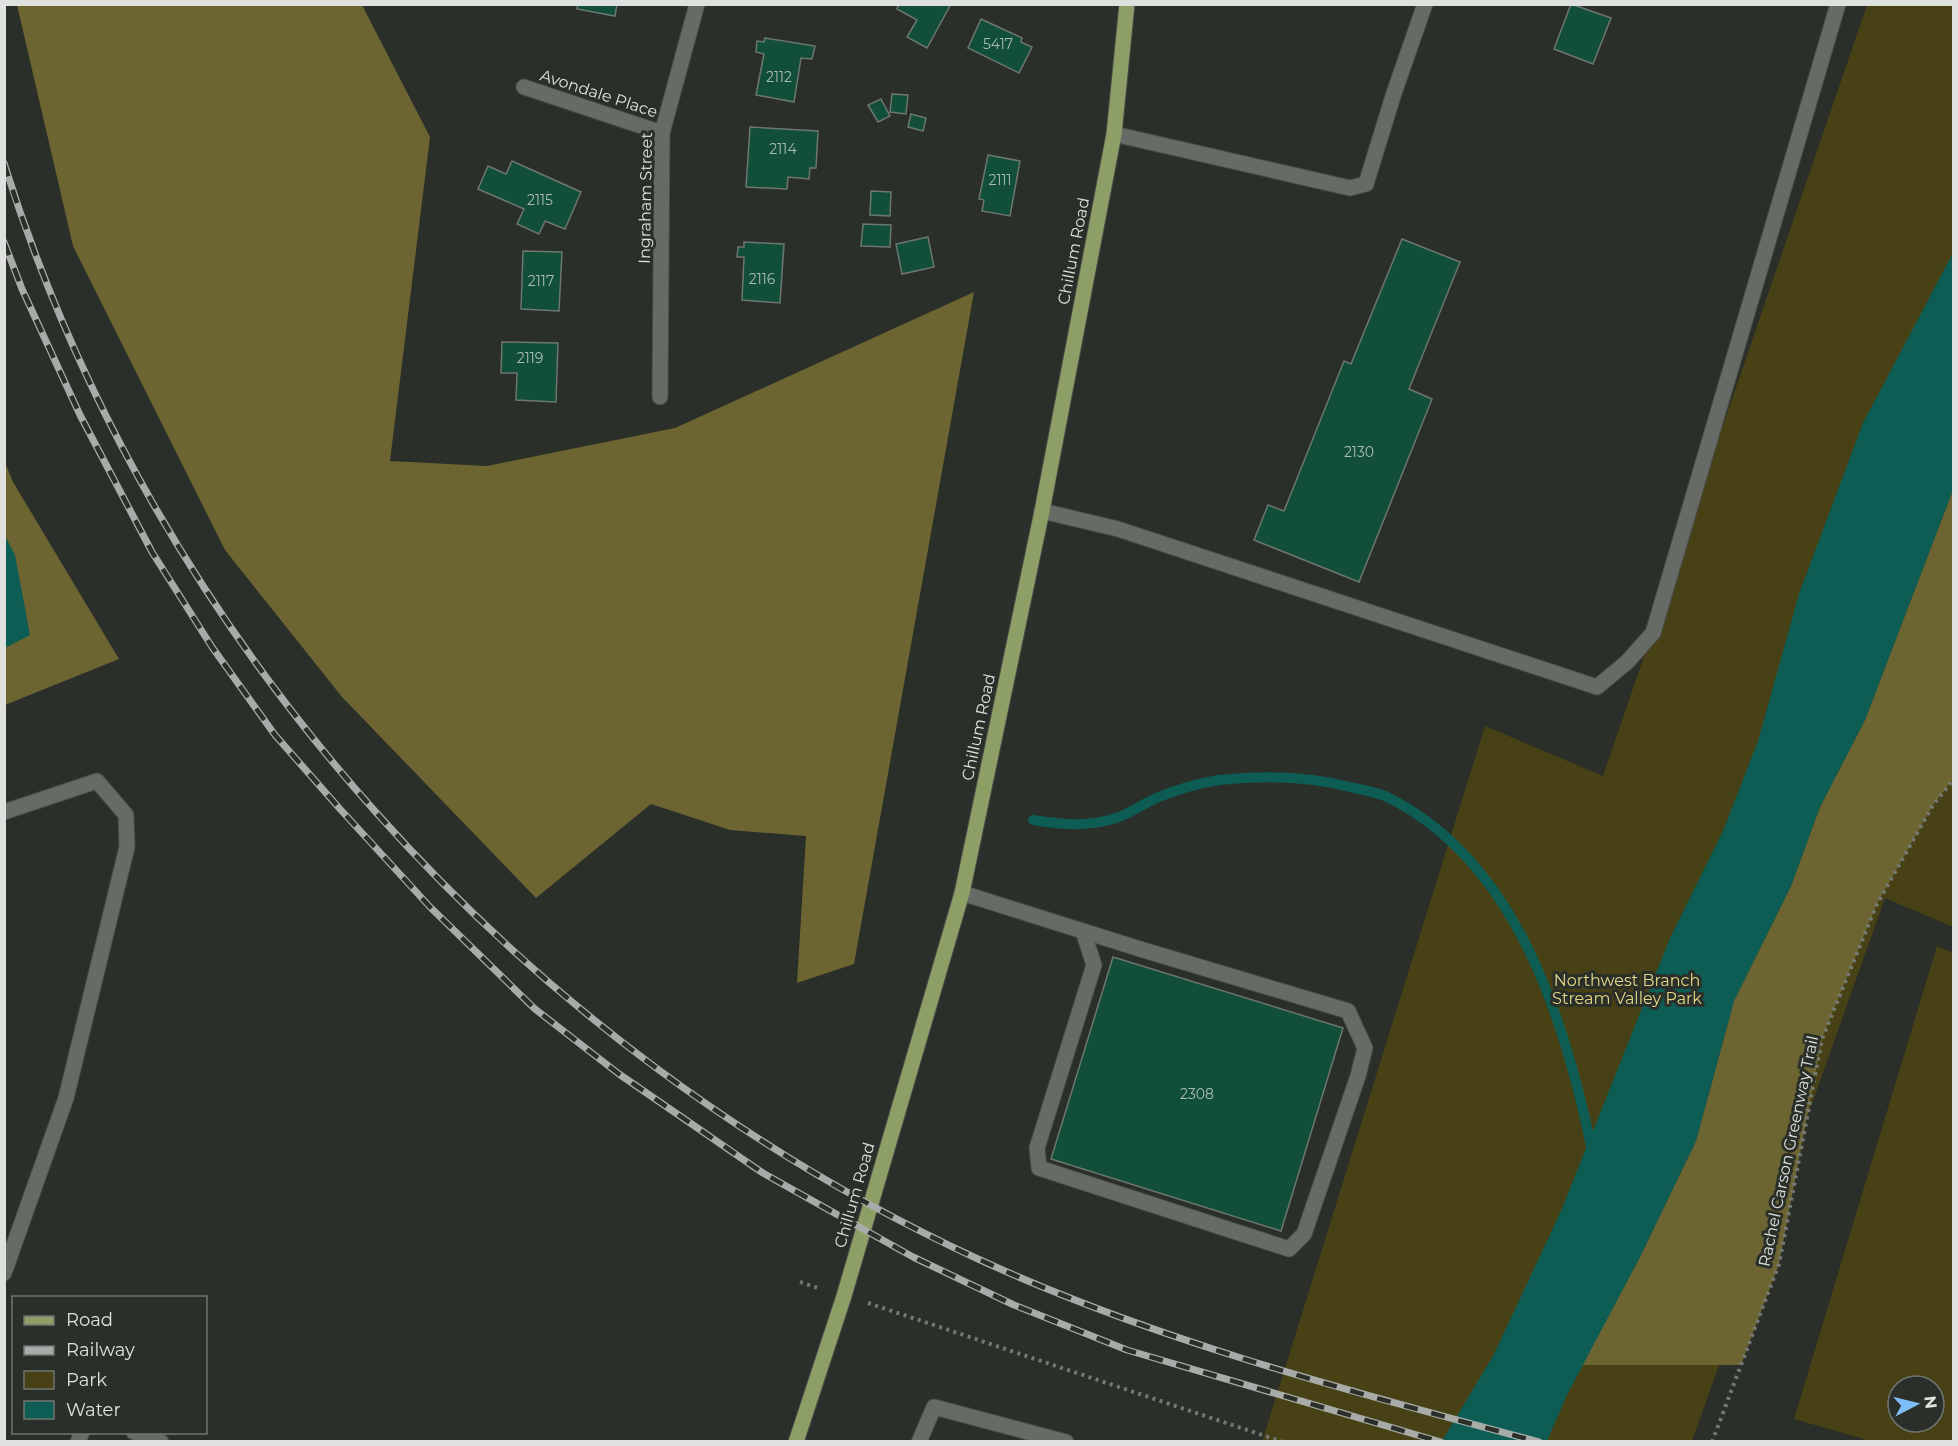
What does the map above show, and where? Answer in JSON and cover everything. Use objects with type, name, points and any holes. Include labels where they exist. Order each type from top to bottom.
[{"type":"main road","name":"Chillum Road","points":[[796,1442],[844,1296],[962,892],[1042,511],[1114,134],[1127,4]]},
{"type":"street","name":"Ingraham Street","points":[[660,397],[662,133],[697,4]]},
{"type":"street","points":[[1114,134],[1350,188],[1366,184],[1425,4]]},
{"type":"street","points":[[1042,511],[1118,529],[1597,687],[1627,662],[1653,633],[1838,4]]},
{"type":"street","name":"Avondale Place","points":[[524,87],[662,133]]},
{"type":"street","points":[[4,812],[97,781],[126,815],[127,847],[66,1098],[4,1273]]},
{"type":"street","points":[[962,892],[1348,1011],[1365,1048],[1358,1076],[1304,1234],[1289,1249],[1039,1168],[1037,1148],[1094,965],[1083,931]]},
{"type":"street","points":[[919,1442],[934,1407],[1066,1442]]},
{"type":"street","points":[[139,1434],[161,1442]]},
{"type":"path","name":"Rachel Carson Greenway Trail","points":[[1712,1442],[1779,1264],[1822,1039],[1877,904],[1934,805],[1953,779]]},
{"type":"path","points":[[844,1296],[1283,1442]]},
{"type":"green space","name":"Northwest Branch Stream Valley Park","points":[[1867,5],[1953,5],[1953,927],[1885,898],[1692,1441],[1262,1442],[1485,726],[1603,776]]},
{"type":"green space","points":[[1937,946],[1954,953],[1953,1441],[1871,1441],[1794,1419]]},
{"type":"shaded area","points":[[17,5],[362,5],[430,137],[390,461],[487,466],[675,428],[974,292],[854,964],[797,983],[806,836],[730,830],[651,804],[536,898],[342,697],[225,550],[73,246]]},
{"type":"shaded area","points":[[4,460],[13,482],[119,659],[5,705]]},
{"type":"shaded area","points":[[1953,490],[1953,779],[1933,805],[1877,904],[1822,1038],[1779,1264],[1741,1365],[1582,1365],[1640,1257],[1696,1141],[1734,1001],[1791,886],[1820,807],[1865,720]]},
{"type":"water","points":[[1953,253],[1953,490],[1865,720],[1820,807],[1791,886],[1734,1001],[1696,1141],[1640,1257],[1567,1395],[1547,1441],[1442,1441],[1493,1356],[1561,1211],[1670,938],[1723,831],[1758,741],[1799,594],[1863,423]]},
{"type":"water","points":[[4,534],[15,555],[30,635],[5,648]]},
{"type":"building","points":[[578,4],[617,4],[615,16],[577,9]]},
{"type":"building","points":[[895,4],[951,4],[927,48],[907,37],[917,20],[897,9]]},
{"type":"building","points":[[1571,4],[1611,18],[1593,64],[1554,49]]},
{"type":"building","points":[[981,19],[1022,38],[1021,42],[1032,47],[1019,73],[968,48]]},
{"type":"building","points":[[765,38],[815,46],[812,59],[801,58],[794,102],[756,95],[764,54],[756,52],[757,41],[764,42]]},
{"type":"building","points":[[892,94],[908,95],[906,114],[890,112]]},
{"type":"building","points":[[881,99],[890,116],[878,122],[868,105]]},
{"type":"building","points":[[911,114],[926,118],[923,131],[908,127]]},
{"type":"building","points":[[750,127],[818,131],[816,168],[810,168],[809,179],[788,177],[787,189],[746,187]]},
{"type":"building","points":[[988,155],[1020,161],[1010,216],[982,211],[984,200],[979,199]]},
{"type":"building","points":[[512,161],[581,192],[565,229],[545,221],[539,234],[517,224],[524,209],[478,189],[488,166],[506,174]]},
{"type":"building","points":[[871,191],[891,192],[890,216],[870,215]]},
{"type":"building","points":[[863,224],[891,225],[890,247],[861,246]]},
{"type":"building","points":[[928,237],[934,267],[902,274],[896,244]]},
{"type":"building","points":[[1402,239],[1460,262],[1409,389],[1432,399],[1359,582],[1254,540],[1268,505],[1284,511],[1344,361],[1351,364]]},
{"type":"building","points":[[744,242],[784,244],[780,303],[742,300],[744,257],[737,257],[738,247],[744,247]]},
{"type":"building","points":[[523,251],[562,252],[559,311],[521,309]]},
{"type":"building","points":[[502,342],[558,343],[556,402],[516,400],[517,373],[501,373]]},
{"type":"building","points":[[1113,957],[1343,1028],[1281,1231],[1051,1159]]},
{"type":"waterway","points":[[1033,820],[1090,824],[1115,819],[1154,799],[1178,790],[1211,781],[1236,778],[1304,779],[1337,784],[1385,796],[1430,824],[1469,859],[1501,901],[1528,948],[1549,997],[1567,1049],[1592,1151]]},
{"type":"railway","points":[[4,163],[70,340],[155,508],[258,666],[376,813],[509,947],[655,1067],[811,1171],[978,1259],[1114,1315],[1254,1362],[1539,1442]]},
{"type":"railway","points":[[4,242],[22,289],[80,415],[152,552],[212,647],[275,735],[340,809],[431,908],[535,1009],[619,1074],[763,1173],[913,1257],[1014,1305],[1127,1350],[1441,1442]]}]
